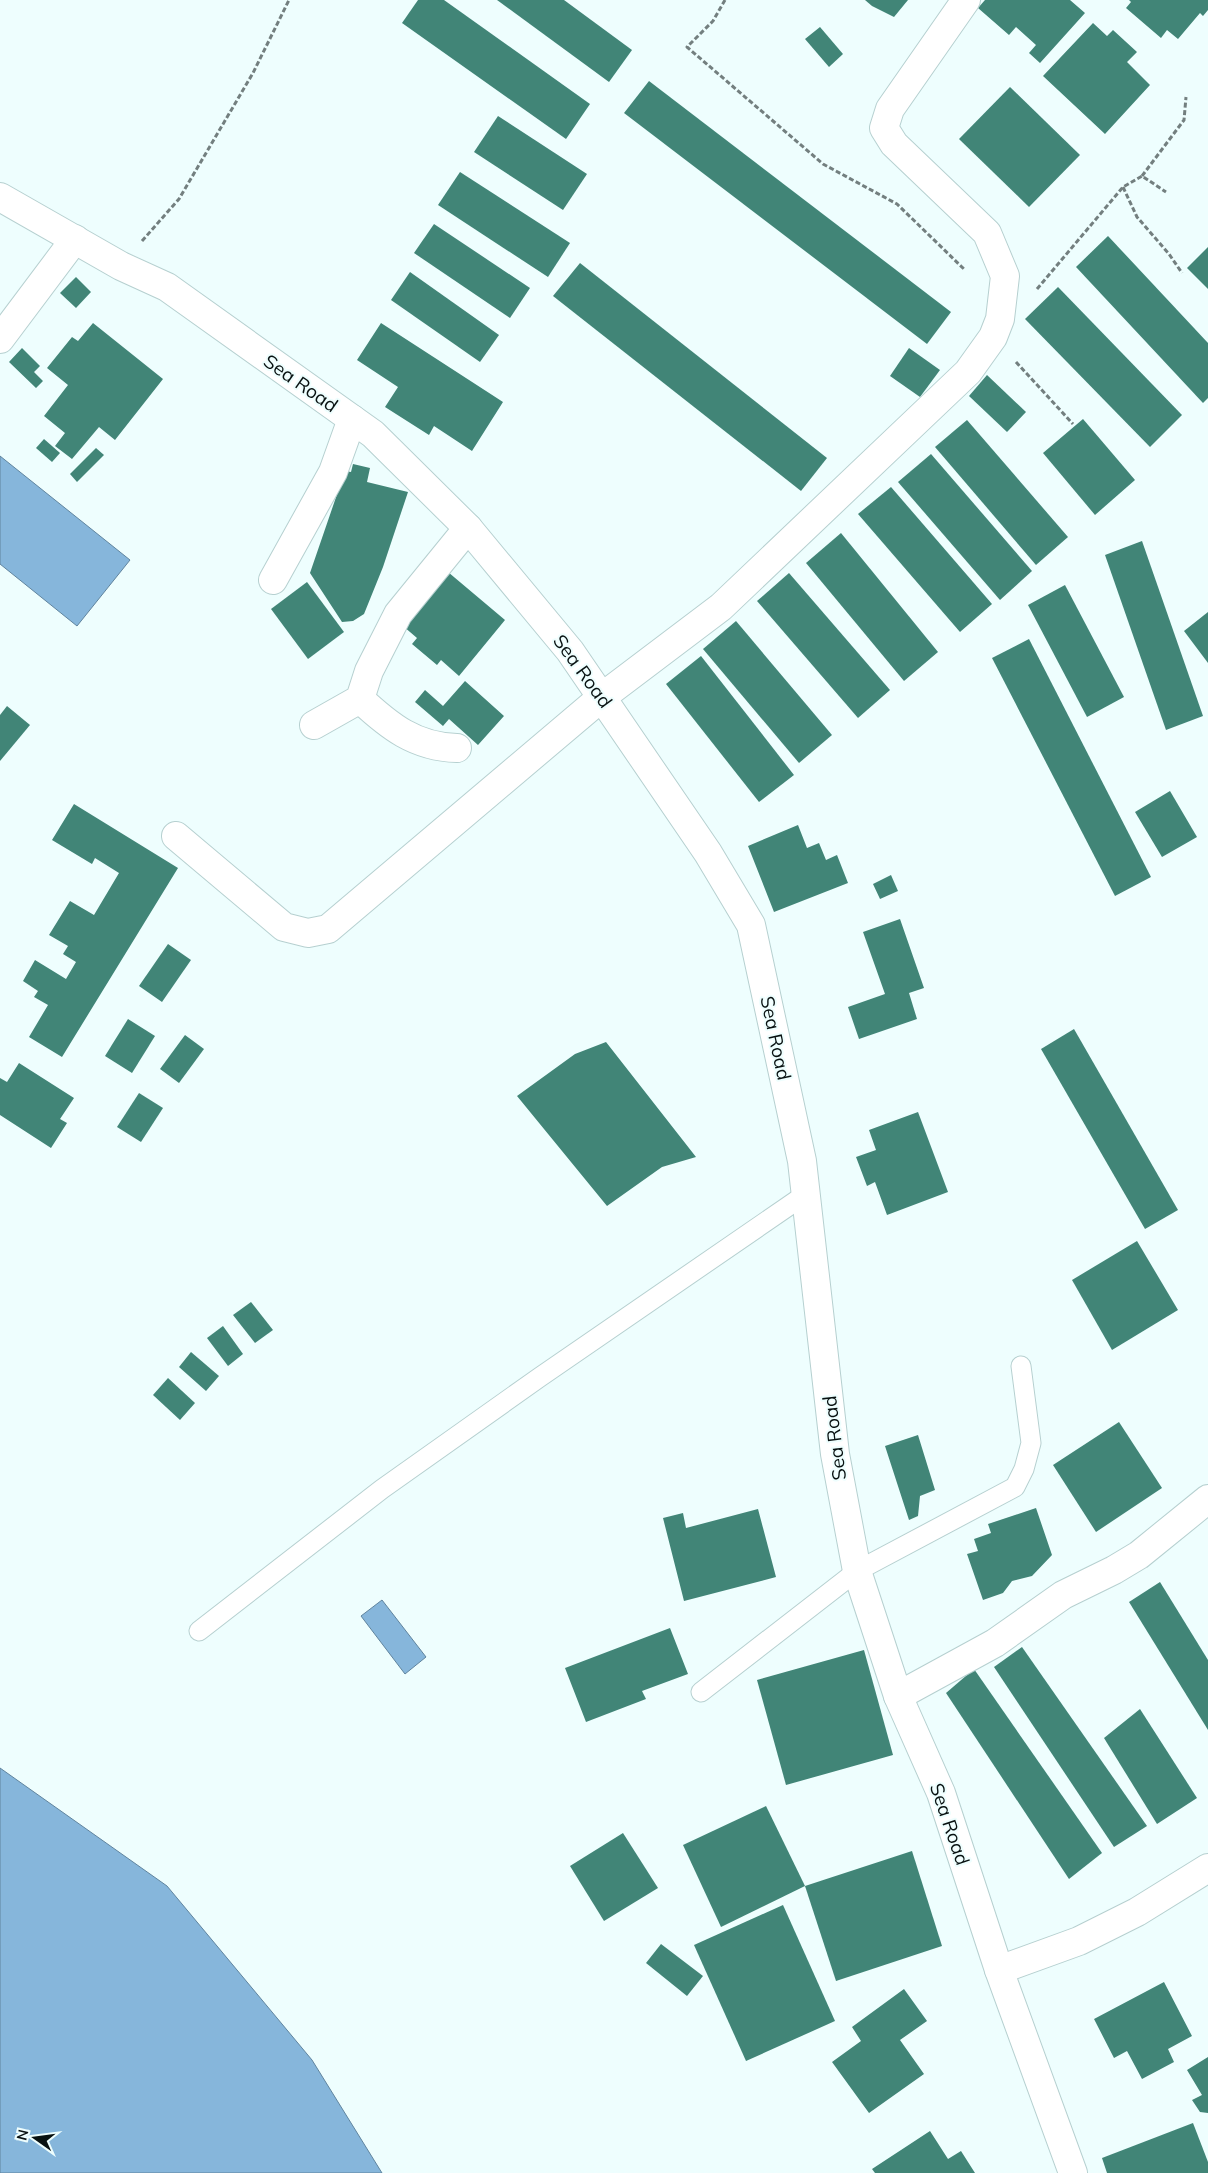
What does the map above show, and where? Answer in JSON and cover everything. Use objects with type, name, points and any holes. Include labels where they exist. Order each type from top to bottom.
[{"type":"main road","points":[[176,836],[284,927],[308,933],[328,930],[602,697],[721,607],[968,372],[993,337],[1000,319],[1005,276],[987,233],[894,144],[884,128],[890,109],[966,0]]},
{"type":"main road","name":"Sea Road","points":[[0,197],[121,266],[167,287],[373,434],[468,528],[570,651],[708,853],[751,925],[802,1161],[835,1454],[857,1571],[898,1696],[940,1793],[999,1970],[1073,2173]]},
{"type":"main road","points":[[0,340],[75,239]]},
{"type":"main road","points":[[273,580],[333,472],[352,419]]},
{"type":"main road","points":[[314,725],[360,699],[369,671],[398,614],[468,528]]},
{"type":"main road","points":[[360,699],[389,726],[435,748],[457,748]]},
{"type":"main road","points":[[898,1696],[995,1643],[1063,1595],[1140,1555],[1208,1499]]},
{"type":"main road","points":[[999,1970],[1080,1941],[1137,1912],[1208,1868]]},
{"type":"lane","points":[[199,1631],[382,1489],[540,1377],[806,1194]]},
{"type":"lane","points":[[701,1692],[857,1571],[1015,1487],[1024,1470],[1031,1443],[1021,1366]]},
{"type":"path","points":[[121,266],[179,199],[253,73],[289,0]]},
{"type":"path","points":[[1142,176],[1184,120],[1186,98]]},
{"type":"path","points":[[1123,187],[1137,217],[1169,254],[1182,273]]},
{"type":"path","points":[[993,337],[1074,424]]},
{"type":"water","points":[[0,456],[130,560],[77,626],[0,564]]},
{"type":"water","points":[[382,1600],[426,1657],[405,1674],[361,1616]]},
{"type":"water","points":[[0,1768],[167,1886],[312,2060],[382,2173],[0,2173]]},
{"type":"building","points":[[418,0],[444,0],[590,104],[566,139],[402,23]]},
{"type":"building","points":[[497,0],[564,0],[632,50],[609,82]]},
{"type":"building","points":[[865,0],[908,0],[894,17],[872,6]]},
{"type":"building","points":[[985,0],[1070,0],[1085,13],[1040,63],[1029,53],[1036,45],[1016,27],[1009,35],[978,8]]},
{"type":"building","points":[[1129,0],[1208,0],[1208,10],[1203,16],[1200,13],[1178,39],[1167,30],[1161,38],[1126,8],[1131,2]]},
{"type":"building","points":[[1093,23],[1107,36],[1113,30],[1137,52],[1127,62],[1150,85],[1105,134],[1043,76]]},
{"type":"building","points":[[820,27],[843,54],[829,67],[805,39]]},
{"type":"building","points":[[649,81],[951,312],[927,344],[624,113]]},
{"type":"building","points":[[1010,87],[1080,155],[1029,207],[959,139]]},
{"type":"building","points":[[498,116],[587,174],[563,210],[474,152]]},
{"type":"building","points":[[460,172],[570,243],[548,277],[438,205]]},
{"type":"building","points":[[434,224],[530,288],[510,318],[414,253]]},
{"type":"building","points":[[1108,236],[1208,343],[1208,398],[1203,403],[1076,267]]},
{"type":"building","points":[[1208,247],[1208,289],[1187,268]]},
{"type":"building","points":[[580,263],[827,458],[801,491],[553,296]]},
{"type":"building","points":[[410,272],[499,335],[480,362],[391,300]]},
{"type":"building","points":[[76,277],[91,292],[76,308],[60,293]]},
{"type":"building","points":[[1058,287],[1182,415],[1150,447],[1025,319]]},
{"type":"building","points":[[93,323],[163,379],[115,440],[99,427],[72,459],[55,446],[65,433],[44,416],[68,385],[47,368],[72,337],[78,341]]},
{"type":"building","points":[[381,323],[503,402],[472,451],[434,426],[429,435],[385,407],[398,387],[357,360]]},
{"type":"building","points":[[22,348],[40,366],[34,372],[43,381],[36,388],[9,362]]},
{"type":"building","points":[[909,348],[940,370],[920,397],[890,376]]},
{"type":"building","points":[[987,375],[1026,412],[1007,432],[969,396]]},
{"type":"building","points":[[1083,419],[1135,480],[1095,515],[1043,453]]},
{"type":"building","points":[[967,420],[1068,537],[1036,565],[935,447]]},
{"type":"building","points":[[44,439],[60,453],[52,462],[36,448]]},
{"type":"building","points":[[96,448],[104,455],[77,482],[70,474]]},
{"type":"building","points":[[931,454],[1032,571],[1000,600],[898,482]]},
{"type":"building","points":[[353,464],[370,468],[367,482],[408,492],[383,567],[364,614],[353,621],[342,622],[310,573],[345,471],[351,472]]},
{"type":"building","points":[[891,487],[992,604],[960,632],[858,514]]},
{"type":"building","points":[[841,533],[938,652],[904,681],[806,563]]},
{"type":"building","points":[[1142,541],[1203,716],[1166,730],[1105,555]]},
{"type":"building","points":[[448,572],[505,620],[459,676],[441,660],[437,665],[412,644],[417,638],[403,626]]},
{"type":"building","points":[[789,573],[890,690],[858,718],[757,601]]},
{"type":"building","points":[[307,582],[344,632],[308,659],[271,609]]},
{"type":"building","points":[[1065,585],[1124,697],[1087,717],[1028,605]]},
{"type":"building","points":[[1208,612],[1208,663],[1184,631]]},
{"type":"building","points":[[736,621],[832,735],[799,763],[703,649]]},
{"type":"building","points":[[1029,639],[1151,877],[1115,896],[992,658]]},
{"type":"building","points":[[701,656],[794,775],[759,802],[666,684]]},
{"type":"building","points":[[465,681],[504,716],[478,745],[449,719],[443,726],[415,702],[425,690],[443,706]]},
{"type":"building","points":[[7,706],[30,725],[0,761],[0,715]]},
{"type":"building","points":[[1170,791],[1197,837],[1162,857],[1135,812]]},
{"type":"building","points":[[74,804],[178,868],[62,1057],[29,1037],[48,1005],[34,997],[38,991],[23,981],[35,960],[66,979],[76,962],[63,954],[68,946],[49,935],[70,901],[94,915],[119,873],[95,858],[92,864],[52,840]]},
{"type":"building","points":[[798,825],[807,848],[819,843],[826,860],[837,855],[848,883],[774,912],[748,846]]},
{"type":"building","points":[[891,875],[898,891],[880,899],[873,884]]},
{"type":"building","points":[[900,919],[924,988],[909,993],[917,1019],[859,1039],[848,1007],[885,994],[863,932]]},
{"type":"building","points":[[168,944],[191,960],[162,1002],[139,986]]},
{"type":"building","points":[[128,1019],[155,1036],[132,1073],[105,1056]]},
{"type":"building","points":[[1074,1029],[1178,1210],[1145,1229],[1041,1049]]},
{"type":"building","points":[[185,1035],[204,1049],[179,1083],[160,1069]]},
{"type":"building","points":[[606,1042],[696,1157],[662,1167],[607,1206],[517,1096],[575,1054]]},
{"type":"building","points":[[19,1063],[74,1098],[60,1119],[67,1123],[51,1148],[0,1115],[0,1078],[7,1082]]},
{"type":"building","points":[[139,1093],[163,1108],[141,1142],[117,1127]]},
{"type":"building","points":[[918,1112],[948,1192],[887,1215],[875,1182],[867,1186],[856,1157],[876,1150],[869,1130]]},
{"type":"building","points":[[1137,1241],[1178,1310],[1112,1350],[1072,1280]]},
{"type":"building","points":[[251,1302],[273,1330],[255,1343],[233,1315]]},
{"type":"building","points":[[223,1326],[243,1354],[228,1366],[207,1338]]},
{"type":"building","points":[[191,1352],[219,1376],[206,1391],[179,1367]]},
{"type":"building","points":[[168,1378],[195,1403],[180,1420],[153,1395]]},
{"type":"building","points":[[1119,1422],[1162,1488],[1096,1532],[1053,1465]]},
{"type":"building","points":[[918,1435],[935,1490],[920,1496],[918,1516],[909,1520],[885,1446]]},
{"type":"building","points":[[1036,1508],[1052,1555],[1032,1576],[1012,1581],[1003,1593],[983,1600],[967,1554],[978,1551],[974,1539],[991,1533],[988,1524]]},
{"type":"building","points":[[758,1509],[776,1577],[684,1601],[663,1518],[683,1513],[686,1528]]},
{"type":"building","points":[[1160,1582],[1208,1660],[1208,1730],[1129,1602]]},
{"type":"building","points":[[670,1628],[688,1674],[642,1691],[646,1699],[586,1722],[565,1668]]},
{"type":"building","points":[[1022,1647],[1147,1826],[1114,1847],[994,1667]]},
{"type":"building","points":[[864,1650],[893,1755],[786,1785],[757,1680]]},
{"type":"building","points":[[974,1669],[1102,1853],[1069,1879],[946,1693]]},
{"type":"building","points":[[1140,1709],[1197,1798],[1157,1824],[1104,1738]]},
{"type":"building","points":[[766,1806],[805,1886],[721,1927],[683,1845]]},
{"type":"building","points":[[623,1833],[658,1888],[604,1921],[570,1866]]},
{"type":"building","points":[[912,1851],[942,1946],[836,1981],[805,1886]]},
{"type":"building","points":[[783,1905],[835,2021],[746,2061],[694,1945]]},
{"type":"building","points":[[661,1944],[703,1976],[687,1996],[646,1963]]},
{"type":"building","points":[[1164,1982],[1192,2036],[1168,2049],[1174,2062],[1142,2079],[1127,2051],[1114,2058],[1094,2019]]},
{"type":"building","points":[[904,1989],[927,2021],[900,2040],[924,2074],[869,2113],[832,2062],[861,2041],[852,2027]]},
{"type":"building","points":[[1208,2057],[1208,2113],[1200,2112],[1192,2100],[1202,2095],[1187,2070]]},
{"type":"building","points":[[1193,2123],[1208,2162],[1208,2173],[1107,2173],[1102,2158]]},
{"type":"building","points":[[930,2131],[948,2159],[961,2151],[975,2173],[875,2173],[872,2169]]}]
